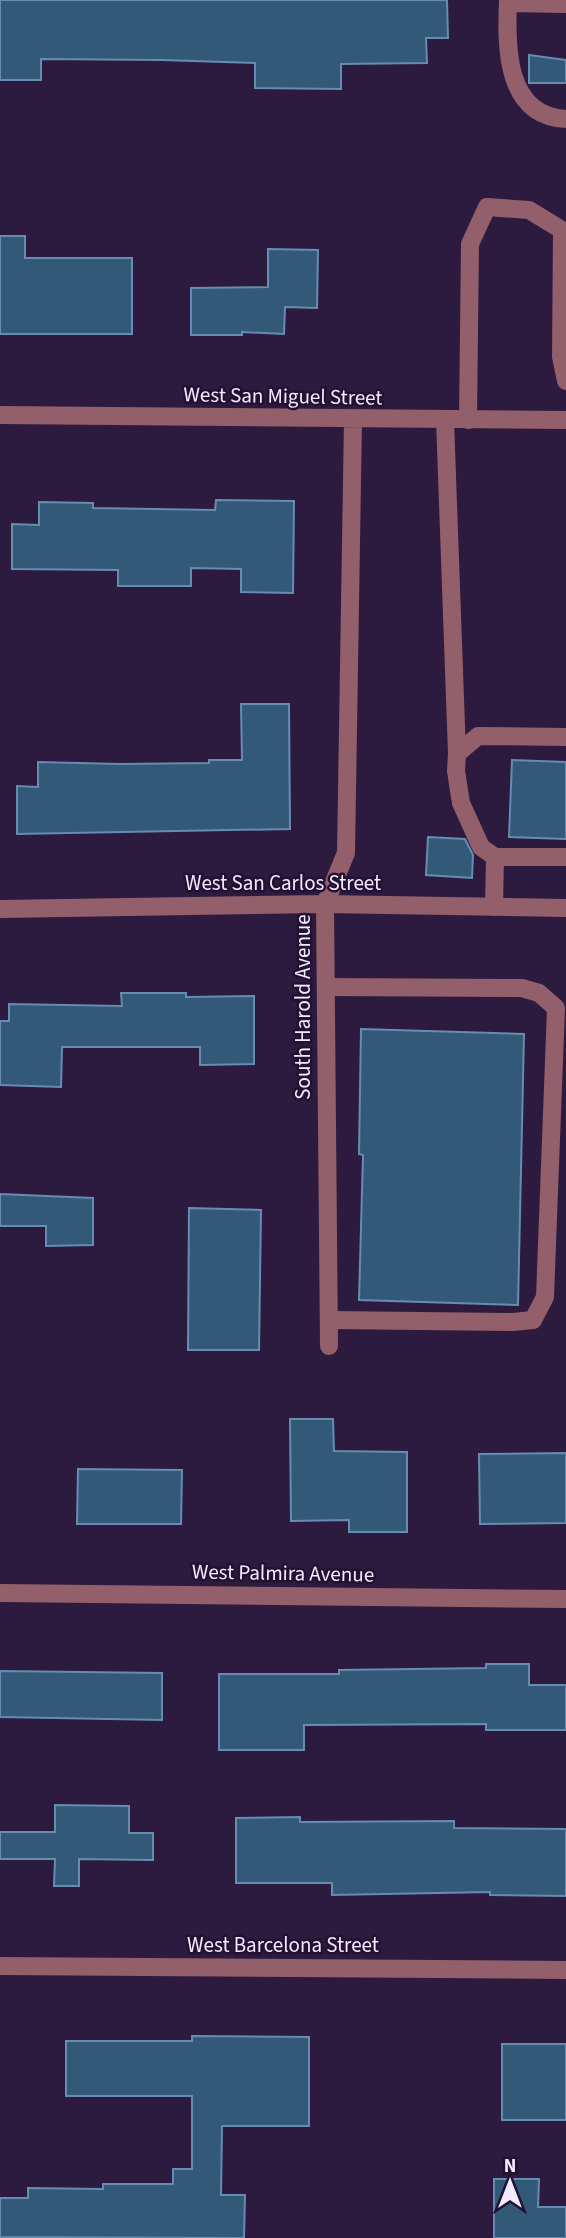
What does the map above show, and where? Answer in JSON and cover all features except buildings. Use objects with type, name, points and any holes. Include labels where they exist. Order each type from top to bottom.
[{"type":"street","points":[[566,5],[508,2],[506,38],[511,66],[524,98],[535,111],[566,119]]},
{"type":"street","points":[[468,420],[470,244],[487,207],[529,210],[562,230],[561,357],[566,381]]},
{"type":"street","name":"West San Miguel Street","points":[[0,415],[566,420]]},
{"type":"street","name":"South Harold Avenue","points":[[328,1346],[325,904],[346,853],[353,419]]},
{"type":"street","points":[[445,420],[456,771],[461,803],[481,846],[495,857],[566,857]]},
{"type":"street","points":[[457,754],[478,736],[566,737]]},
{"type":"street","points":[[494,907],[495,857]]},
{"type":"street","name":"West San Carlos Street","points":[[0,909],[325,904],[566,908]]},
{"type":"street","points":[[326,987],[522,988],[540,993],[556,1008],[545,1297],[533,1320],[328,1320]]},
{"type":"street","name":"West Palmira Avenue","points":[[0,1593],[566,1599]]},
{"type":"street","name":"West Barcelona Street","points":[[0,1966],[566,1970]]}]
